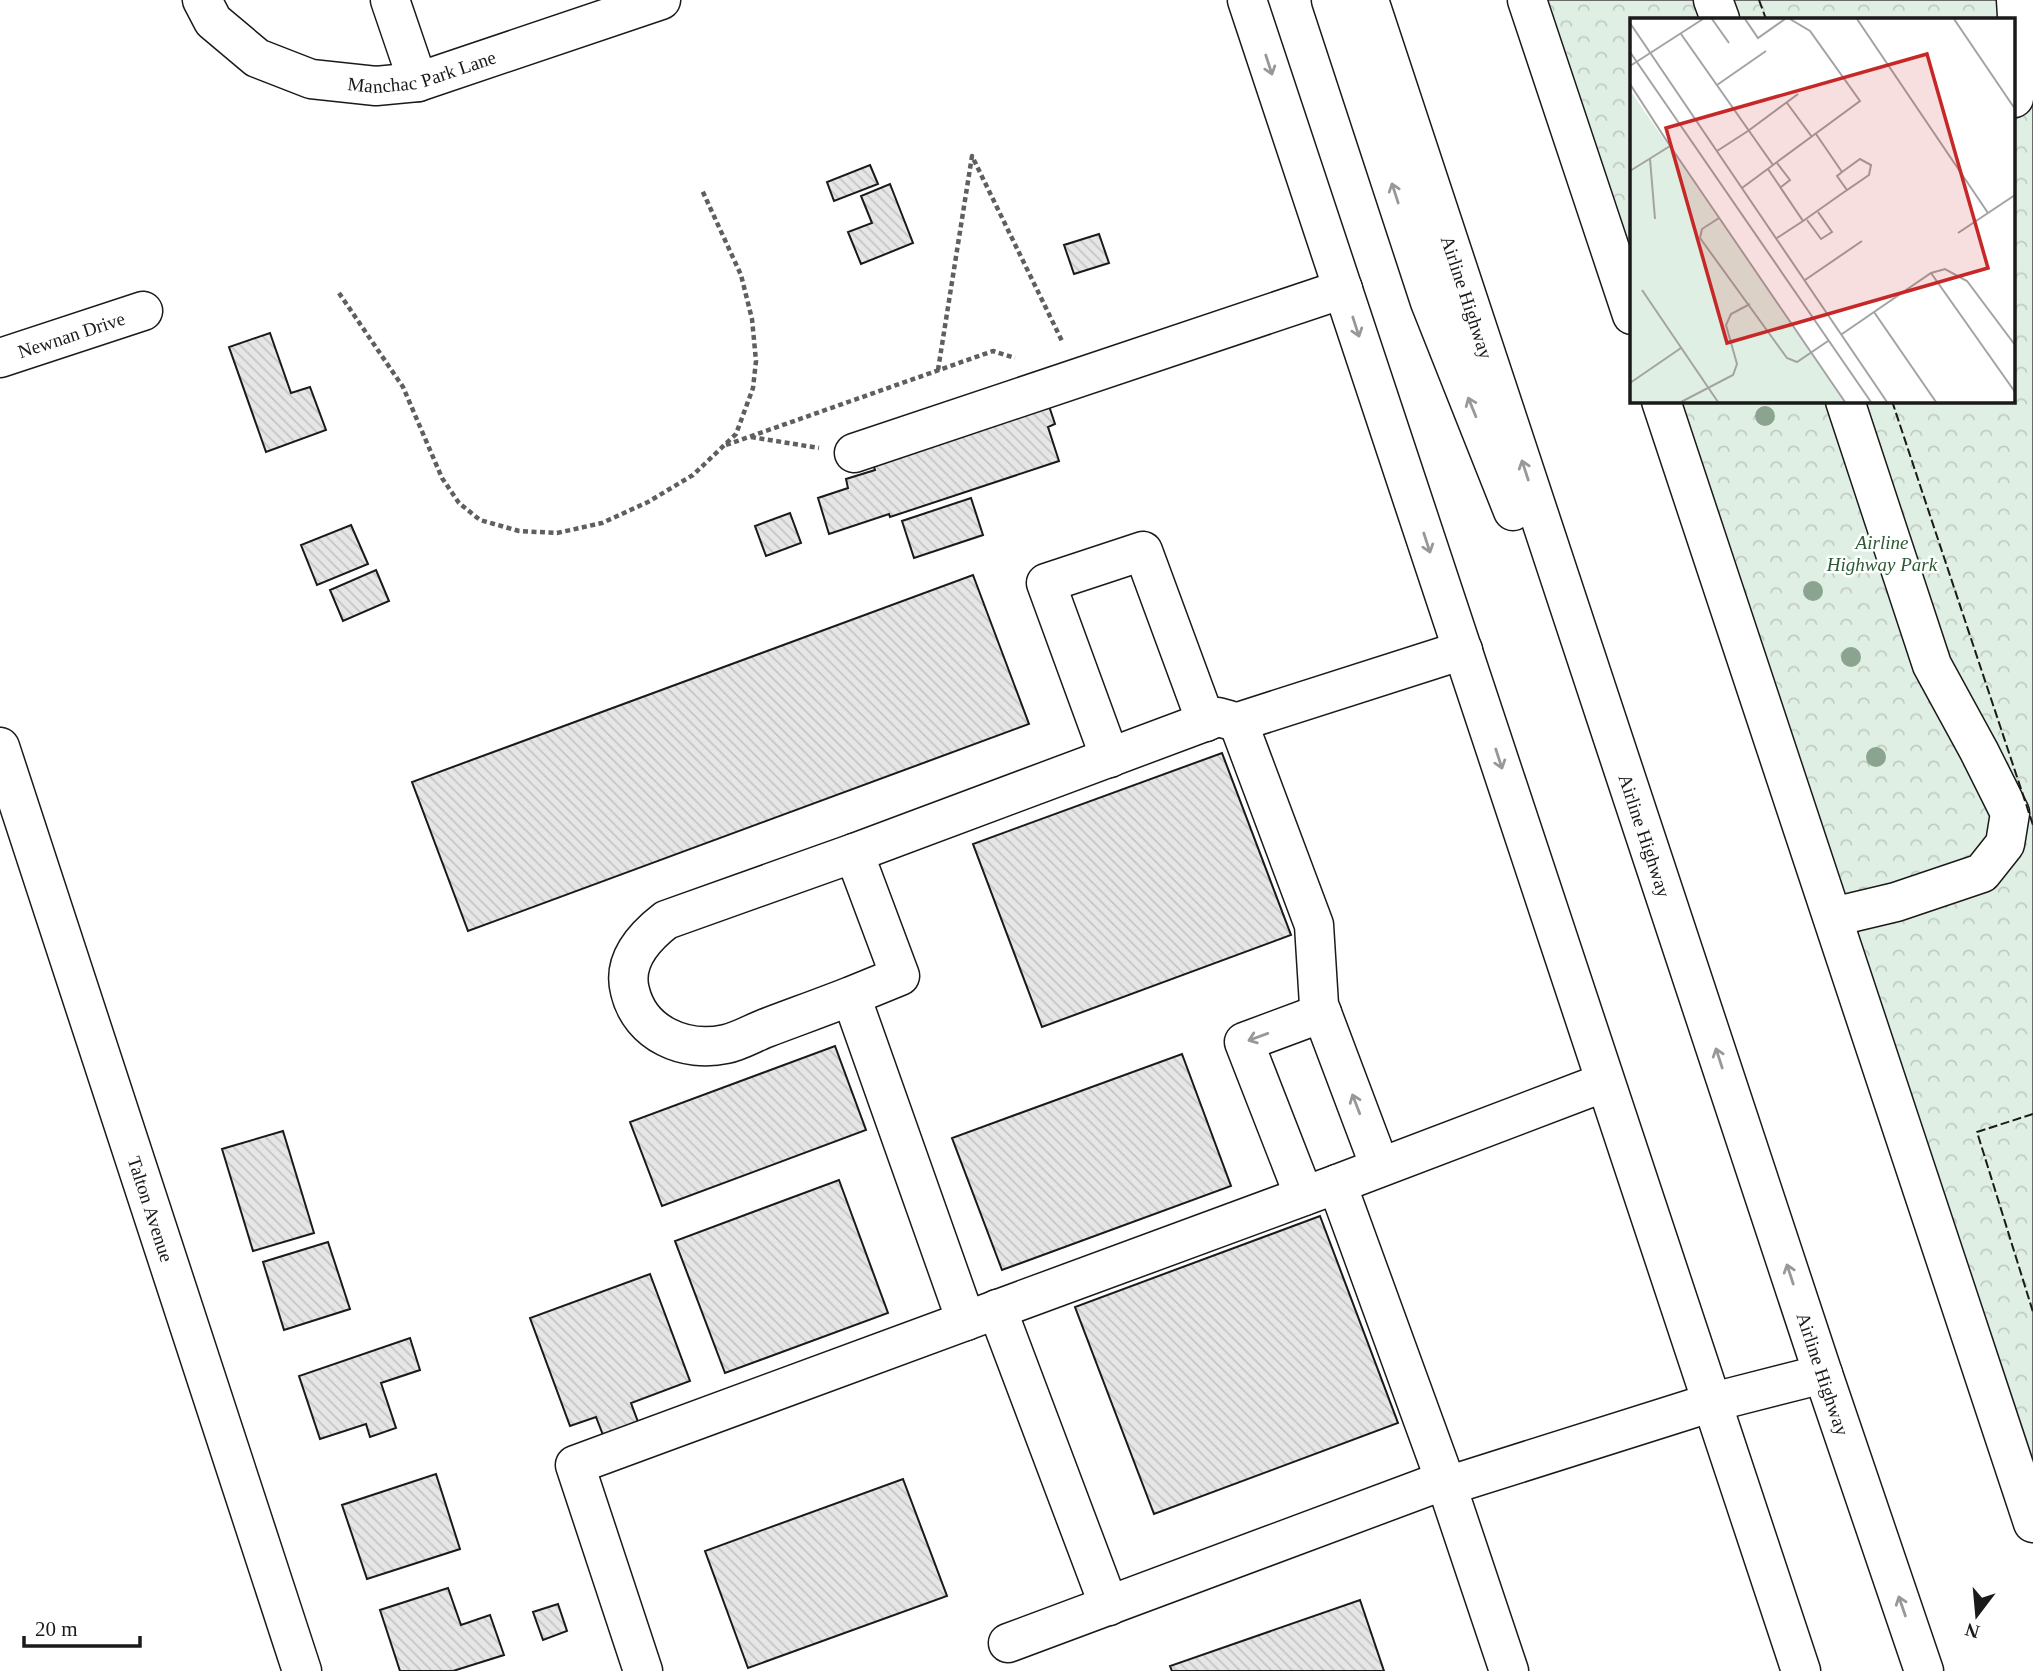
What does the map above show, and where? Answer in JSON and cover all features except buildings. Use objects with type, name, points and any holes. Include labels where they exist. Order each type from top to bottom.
[{"type":"main road","name":"Manchac Park Lane","points":[[202,0],[213,21],[257,58],[311,79],[376,86],[418,82],[661,0]]},
{"type":"main road","points":[[390,0],[418,82]]},
{"type":"main road","points":[[1247,0],[1801,1671]]},
{"type":"main road","points":[[1331,0],[1430,302],[1645,834]]},
{"type":"main road","name":"Airline Highway","points":[[1369,0],[1924,1671]]},
{"type":"main road","points":[[1527,0],[1630,309]]},
{"type":"main road","points":[[1713,0],[1720,18]]},
{"type":"main road","points":[[2016,0],[2020,48],[2016,81]]},
{"type":"main road","points":[[854,453],[1343,289]]},
{"type":"main road","name":"Newnan Drive","points":[[0,358],[143,310]]},
{"type":"main road","points":[[1661,402],[2033,1523]]},
{"type":"main road","points":[[1833,917],[1896,902],[1982,873],[2005,844],[2010,813],[1932,665],[1845,402]]},
{"type":"main road","points":[[1110,758],[1046,583],[1143,551],[1314,925],[1319,1005],[1380,1167]]},
{"type":"main road","points":[[854,853],[900,976],[726,1044],[697,1046],[673,1040],[657,1032],[643,1020],[632,1001],[628,982],[634,955],[647,936],[666,920],[1110,758],[1462,650]]},
{"type":"main road","name":"Talton Avenue","points":[[0,747],[302,1671]]},
{"type":"main road","points":[[851,996],[982,1315],[1109,1606]]},
{"type":"main road","points":[[1322,1013],[1244,1042],[1321,1190],[1446,1483],[1509,1671]]},
{"type":"main road","points":[[643,1671],[575,1465],[1321,1190],[1605,1082]]},
{"type":"main road","points":[[1008,1643],[1446,1483],[1713,1402],[1824,1374]]},
{"type":"path","points":[[938,370],[972,156],[1079,377]]},
{"type":"path","points":[[339,293],[403,387],[443,478],[459,503],[480,520],[519,531],[557,533],[602,523],[648,502],[693,475],[736,434],[753,388],[757,361],[752,320],[741,275],[702,190]]},
{"type":"path","points":[[724,446],[993,351],[1017,358]]},
{"type":"path","points":[[749,436],[854,453]]},
{"type":"green space","name":"Airline Highway Park","points":[[1538,0],[2033,0],[2033,1484],[1672,402],[2016,402],[2016,18],[1630,18],[1630,275]]},
{"type":"fence","points":[[1759,0],[1766,18]]},
{"type":"fence","points":[[1892,402],[2033,825]]},
{"type":"fence","points":[[2033,1114],[1977,1132],[2033,1312]]}]
